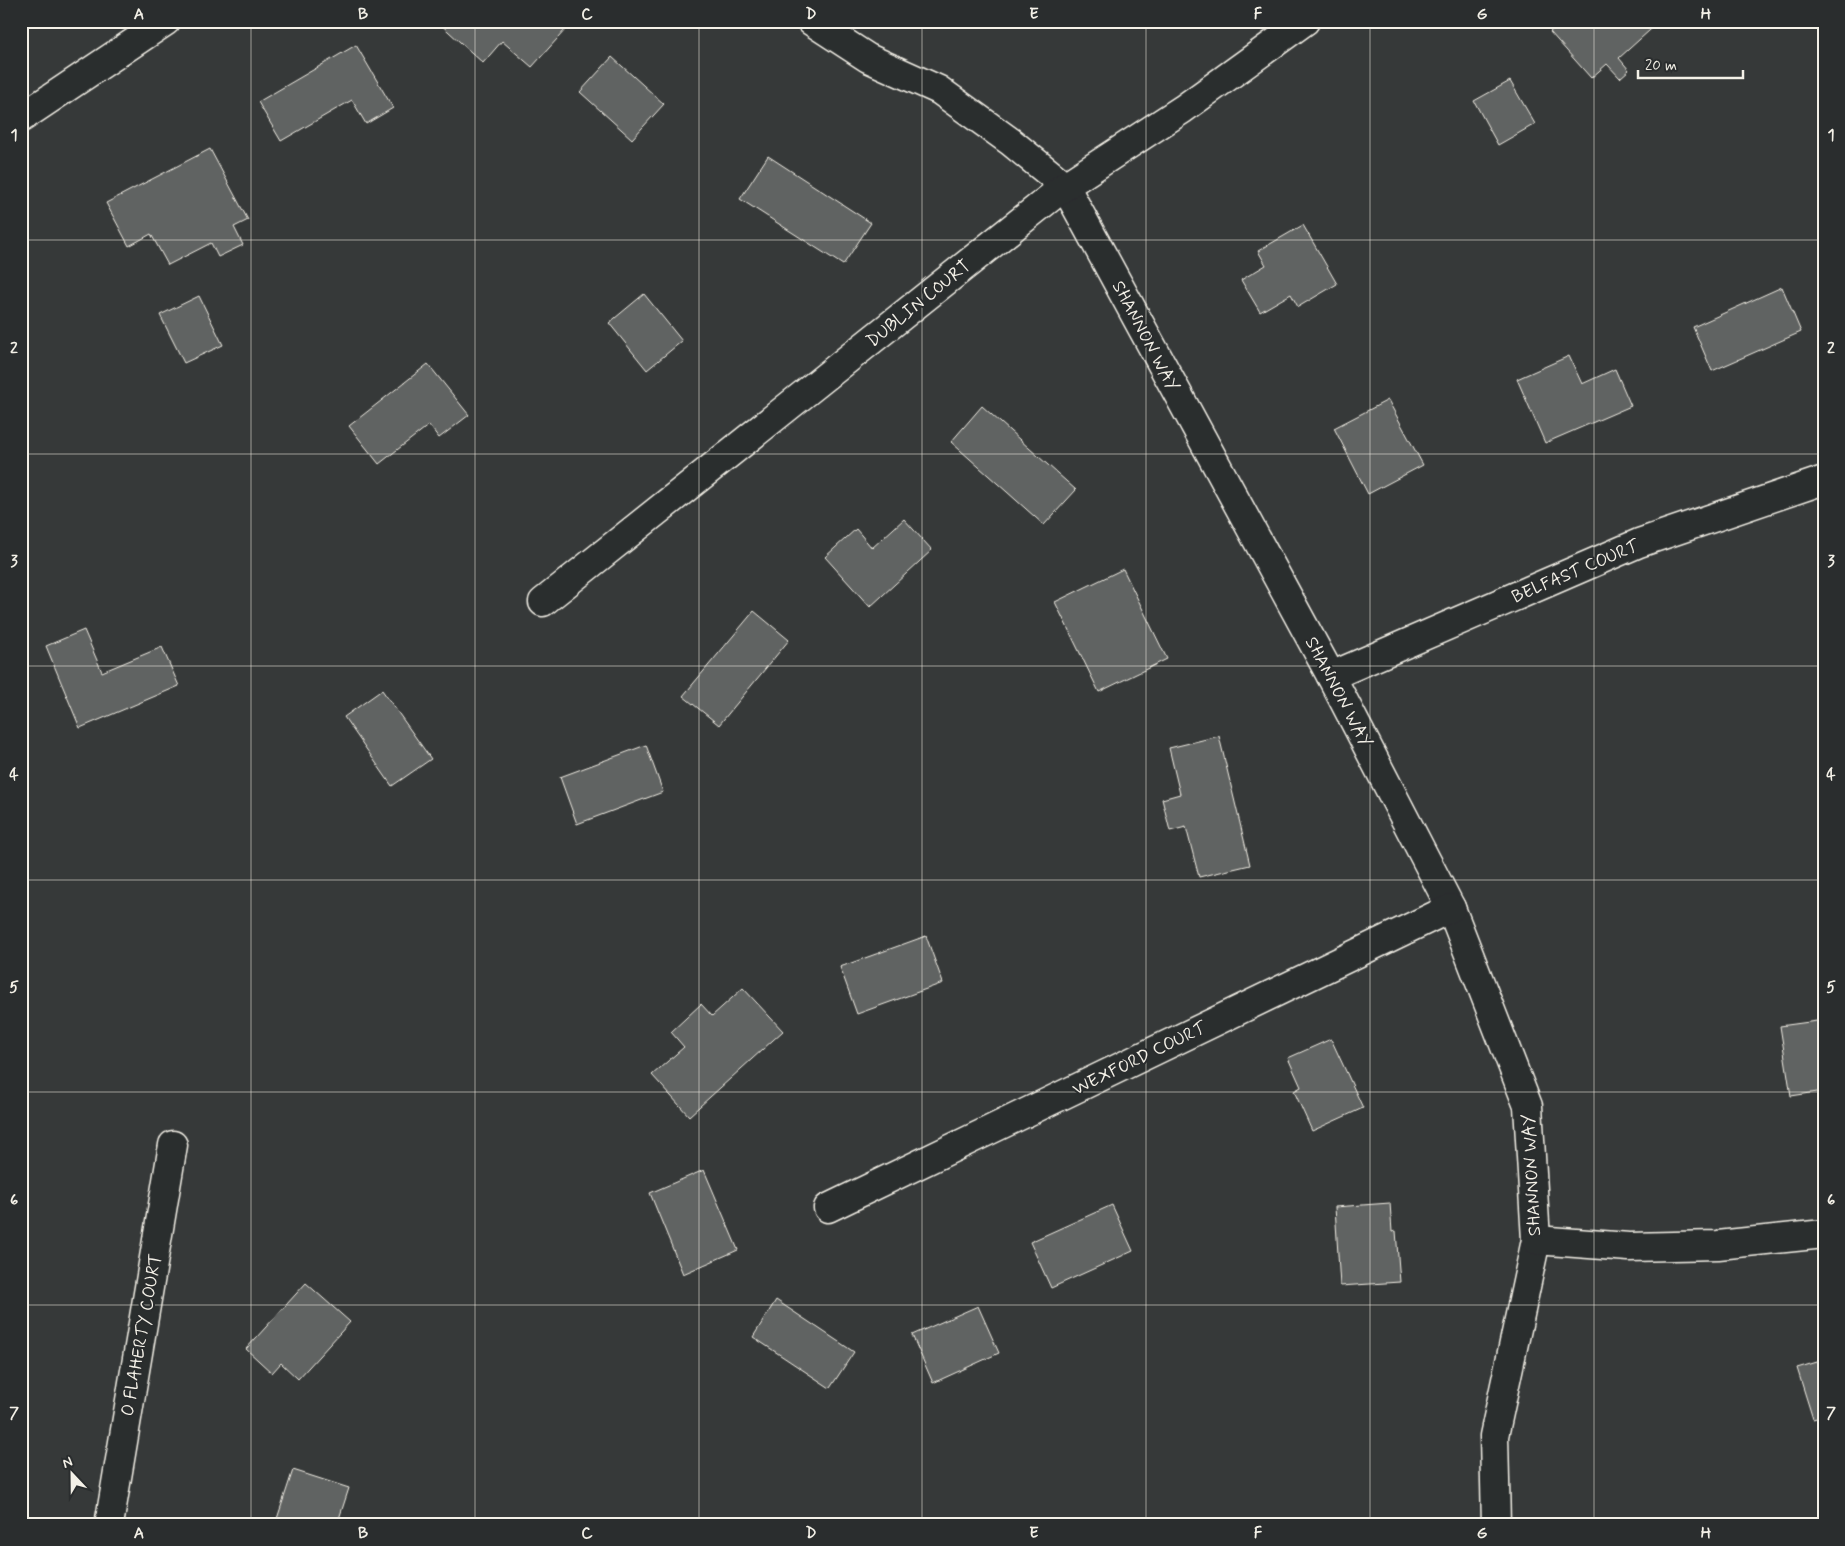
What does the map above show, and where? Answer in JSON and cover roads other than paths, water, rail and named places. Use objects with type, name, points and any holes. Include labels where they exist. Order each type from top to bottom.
[{"type":"street","points":[[21,118],[166,21]]},
{"type":"street","name":"SHANNON WAY","points":[[811,21],[868,58],[939,90],[1011,142],[1065,186],[1331,676],[1450,908],[1528,1106],[1536,1240],[1494,1436],[1496,1525]]},
{"type":"street","name":"DUBLIN COURT","points":[[543,602],[1065,186],[1183,109],[1305,21]]},
{"type":"street","name":"BELFAST COURT","points":[[1331,676],[1639,543],[1824,480]]},
{"type":"street","name":"WEXFORD COURT","points":[[828,1208],[1450,908]]},
{"type":"street","name":"O FLAHERTY COURT","points":[[109,1525],[173,1145]]},
{"type":"street","points":[[1536,1240],[1629,1247],[1718,1246],[1824,1234]]}]
